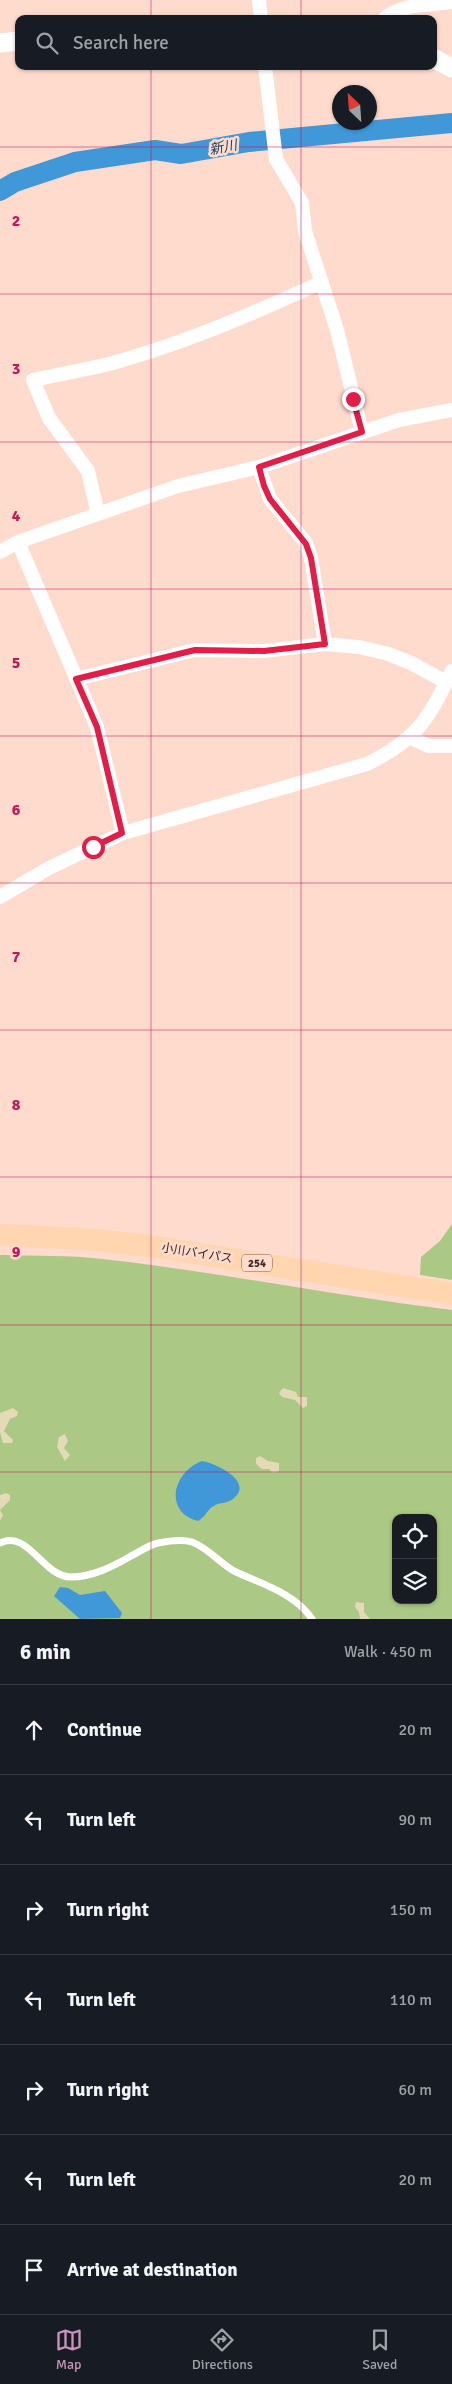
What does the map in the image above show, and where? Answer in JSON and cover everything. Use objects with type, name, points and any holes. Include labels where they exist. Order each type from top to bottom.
[{"type":"highway","name":"小川バイパス","points":[[0,1235],[88,1239],[150,1246],[452,1294]]},
{"type":"main road","points":[[0,43],[15,41]]},
{"type":"main road","points":[[437,60],[452,68]]},
{"type":"street","points":[[259,0],[261,15]]},
{"type":"street","points":[[387,15],[390,12],[416,6],[452,2]]},
{"type":"street","points":[[265,70],[276,159],[302,203],[305,231],[337,330],[362,432]]},
{"type":"street","points":[[98,514],[88,471],[48,418],[33,380],[121,361],[172,345],[231,324],[322,282]]},
{"type":"street","points":[[0,552],[18,542],[178,486],[259,467],[399,420],[452,410]]},
{"type":"street","points":[[259,467],[270,499],[306,544],[311,558],[325,644]]},
{"type":"street","points":[[18,542],[97,727],[122,833]]},
{"type":"street","points":[[0,897],[49,868],[122,833],[367,764],[391,752],[411,738],[431,712],[449,676],[389,654],[359,647],[325,644],[264,651],[195,650],[76,679]]},
{"type":"street","points":[[411,738],[429,746],[452,746]]},
{"type":"lane","points":[[0,1543],[6,1540],[16,1541],[49,1569],[68,1578],[86,1576],[106,1569],[156,1543],[172,1541],[192,1542],[223,1562],[234,1572],[275,1589],[298,1604],[312,1619]]},
{"type":"green space","points":[[452,1224],[452,1280],[420,1275],[421,1257],[440,1241]]},
{"type":"green space","points":[[0,1255],[77,1257],[146,1264],[452,1310],[452,1619],[0,1619]]},
{"type":"sand","points":[[283,1388],[296,1392],[298,1397],[307,1397],[307,1406],[303,1408],[295,1400],[282,1397],[279,1393]]},
{"type":"sand","points":[[13,1408],[18,1412],[17,1416],[10,1419],[4,1431],[13,1440],[12,1443],[3,1443],[0,1432],[0,1413]]},
{"type":"sand","points":[[65,1434],[68,1441],[64,1448],[70,1455],[65,1461],[57,1447],[59,1437]]},
{"type":"sand","points":[[260,1456],[268,1461],[279,1463],[279,1471],[273,1473],[269,1469],[262,1469],[256,1464],[256,1458]]},
{"type":"sand","points":[[6,1493],[10,1495],[10,1500],[0,1510],[0,1495]]},
{"type":"sand","points":[[0,1510],[3,1515],[0,1521]]},
{"type":"sand","points":[[356,1602],[364,1603],[364,1612],[370,1619],[360,1619],[359,1612],[355,1607]]},
{"type":"water","points":[[202,1461],[223,1469],[236,1479],[239,1485],[239,1492],[232,1500],[212,1507],[198,1521],[187,1516],[180,1509],[176,1501],[176,1492],[184,1474],[192,1466]]},
{"type":"water","points":[[60,1587],[68,1588],[80,1595],[105,1591],[122,1613],[120,1618],[80,1619],[54,1596]]},
{"type":"waterway","name":"新川","points":[[0,191],[15,182],[75,162],[155,150],[181,154],[249,142],[452,123]]},
{"type":"route","points":[[93,847],[122,833],[97,727],[76,679],[195,650],[264,651],[325,644],[311,558],[306,544],[297,530],[270,499],[259,467],[362,432],[353,399]]}]
